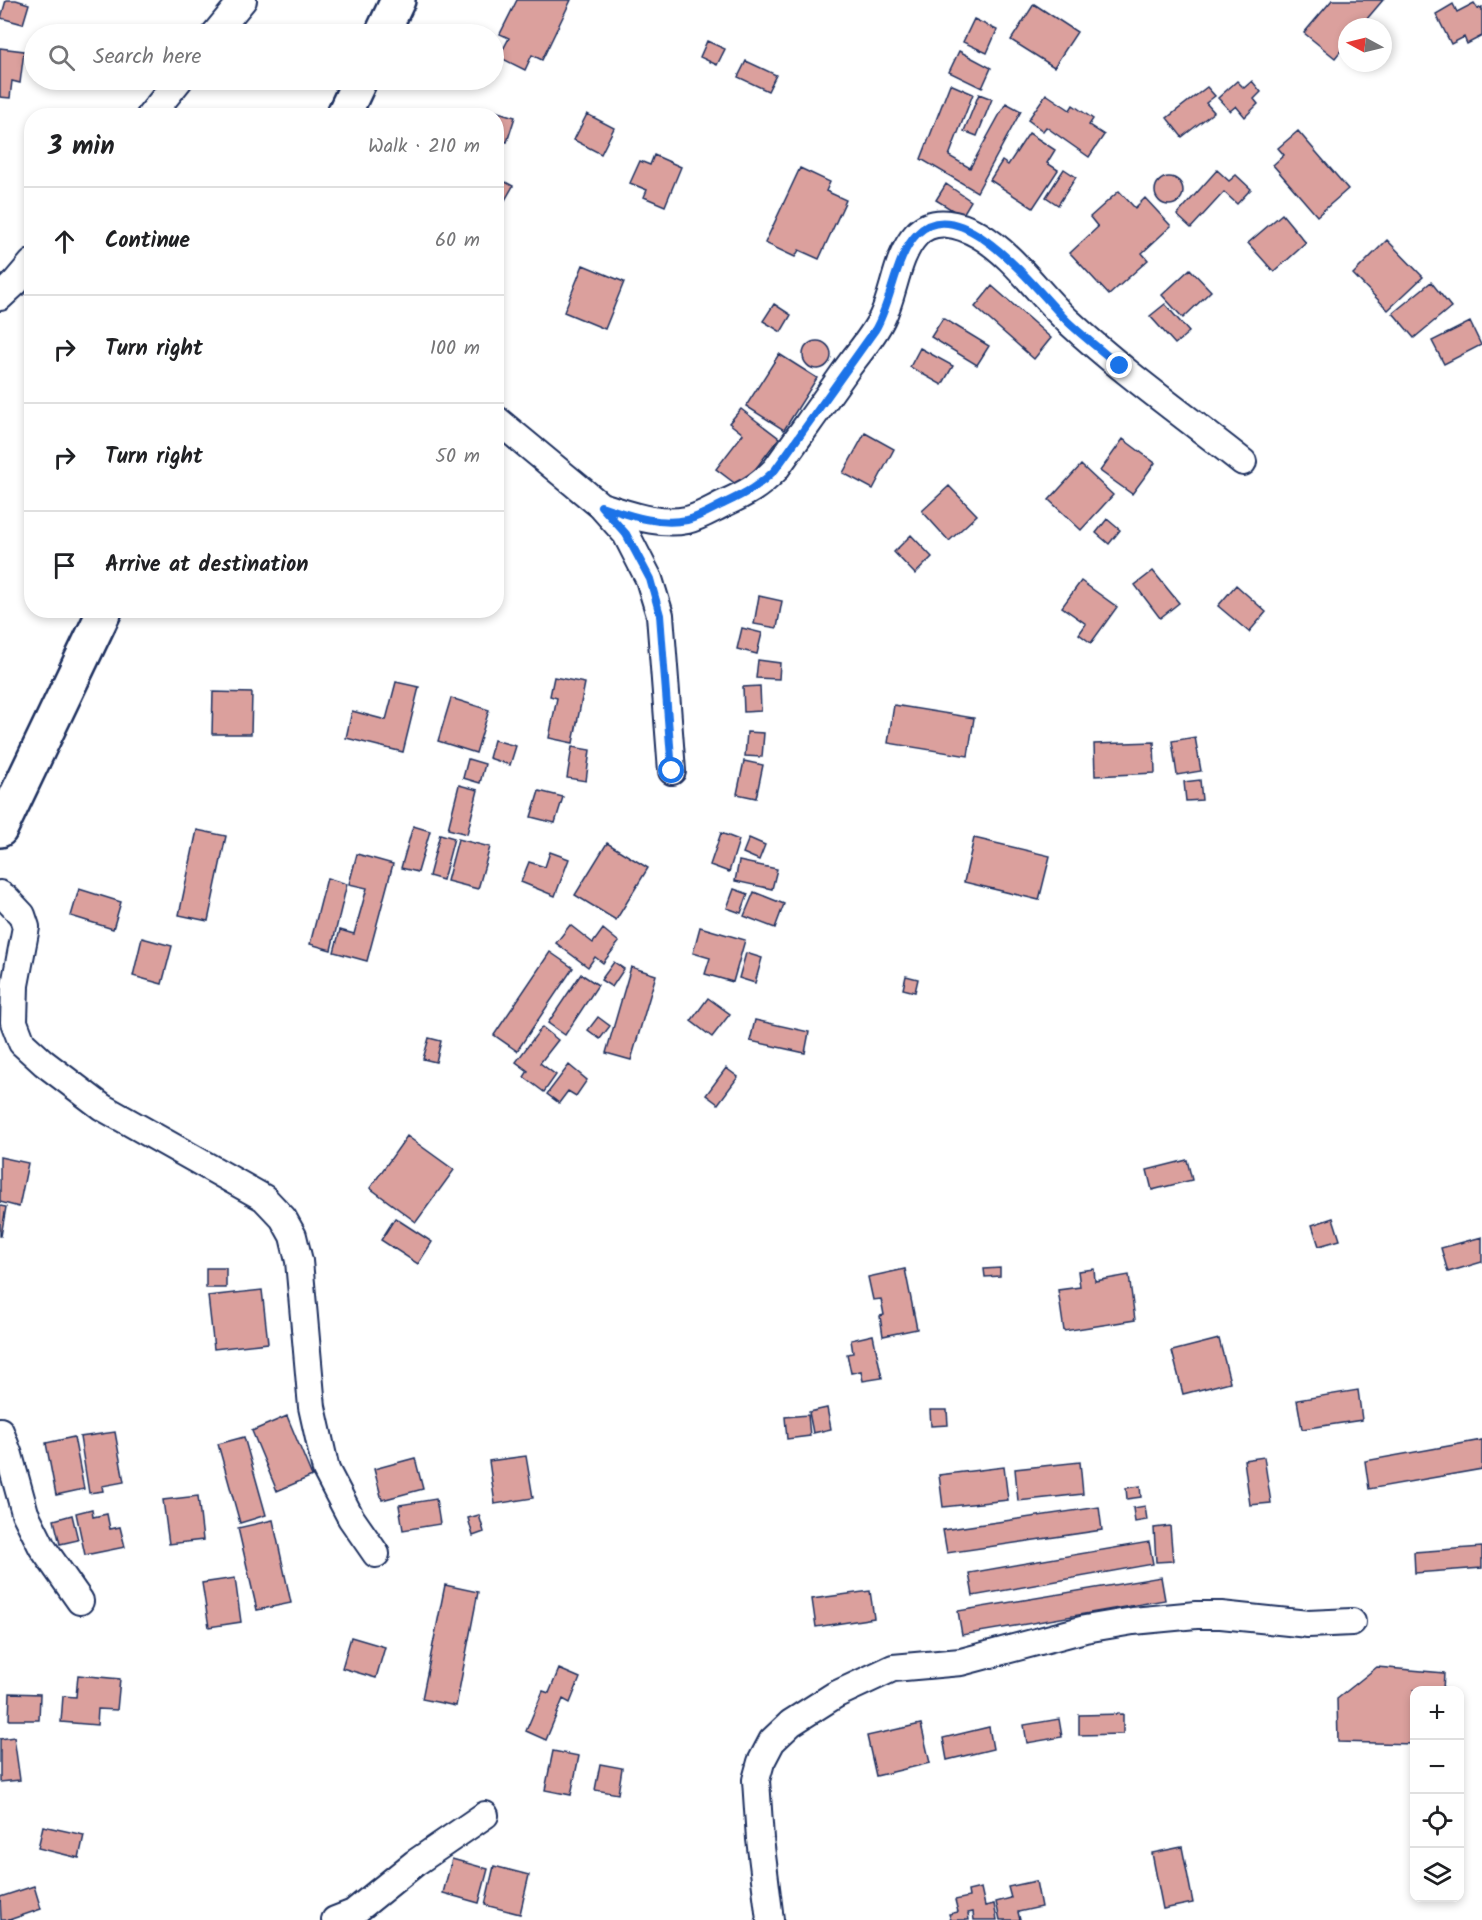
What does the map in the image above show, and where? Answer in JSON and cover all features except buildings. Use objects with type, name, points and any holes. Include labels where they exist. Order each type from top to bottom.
[{"type":"main road","points":[[387,24],[398,0]]},
{"type":"main road","points":[[347,108],[355,90]]},
{"type":"main road","points":[[0,830],[101,618]]},
{"type":"street","points":[[223,24],[243,0]]},
{"type":"street","points":[[156,108],[171,90]]},
{"type":"street","points":[[601,506],[645,519],[666,522],[689,520],[754,489],[765,480],[775,470],[879,324],[906,251],[916,235],[926,227],[935,224],[959,226],[979,234],[999,249],[1068,322],[1120,366],[1243,462]]},
{"type":"street","points":[[0,297],[24,272]]},
{"type":"street","points":[[504,426],[601,506],[626,534],[650,579],[660,615],[672,771]]},
{"type":"street","points":[[0,894],[22,915],[26,927],[15,985],[14,1022],[22,1043],[44,1064],[102,1107],[264,1198],[283,1218],[292,1236],[299,1261],[312,1407],[326,1470],[351,1518],[376,1554]]},
{"type":"street","points":[[0,1431],[25,1513],[42,1548],[80,1601]]},
{"type":"street","points":[[770,1920],[760,1839],[756,1780],[761,1762],[771,1741],[791,1723],[835,1695],[893,1668],[961,1662],[1085,1629],[1133,1621],[1221,1615],[1308,1624],[1353,1622]]},
{"type":"street","points":[[335,1920],[353,1913],[415,1863],[485,1815]]},
{"type":"route","points":[[672,771],[660,615],[650,579],[626,534],[601,506],[645,519],[666,522],[689,520],[754,489],[765,480],[775,470],[882,319],[897,273],[916,235],[926,227],[935,224],[959,226],[979,234],[999,249],[1068,322],[1120,366]]}]
